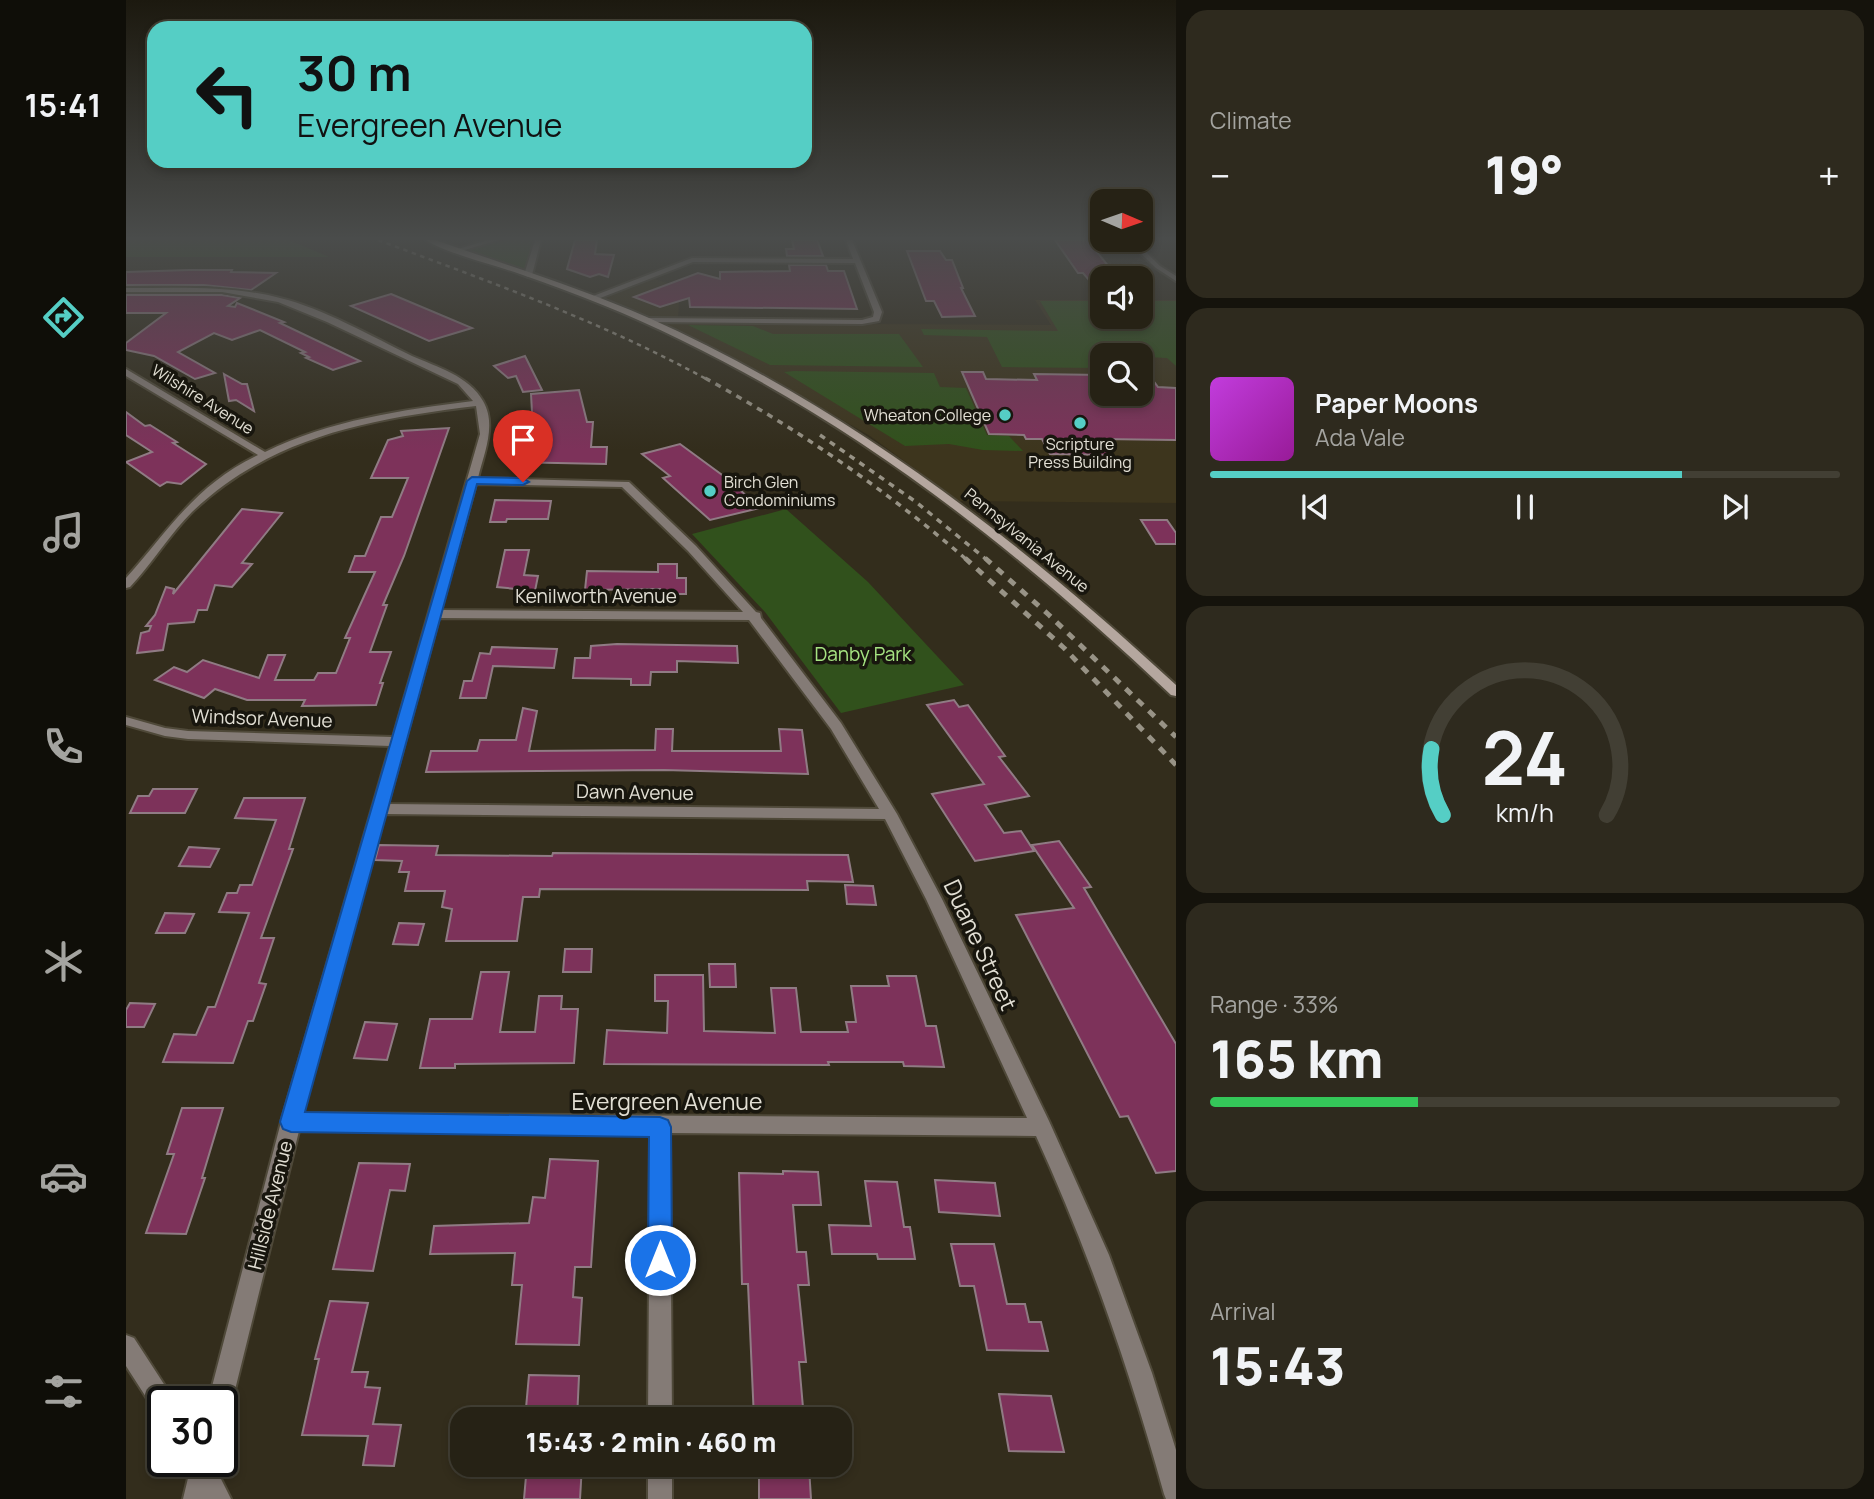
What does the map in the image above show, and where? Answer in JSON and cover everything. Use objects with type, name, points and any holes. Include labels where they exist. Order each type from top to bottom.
[{"type":"street","points":[[126,585],[188,511],[223,480],[264,455],[326,428],[357,420],[480,403],[471,390],[449,375],[306,310]]},
{"type":"street","name":"Pennsylvania Avenue","points":[[622,310],[754,372],[848,426],[1006,541],[1172,685]]},
{"type":"street","points":[[648,320],[862,322],[876,319],[877,310]]},
{"type":"street","name":"Wilshire Avenue","points":[[126,372],[264,455]]},
{"type":"street","name":"Hillside Avenue","points":[[224,1386],[291,1122],[482,443],[485,416],[480,403]]},
{"type":"street","name":"Duane Street","points":[[472,481],[625,484],[690,544],[756,616],[822,706],[890,814],[961,953],[1042,1127],[1097,1254],[1157,1426],[1176,1494]]},
{"type":"street","name":"Kenilworth Avenue","points":[[435,614],[756,616]]},
{"type":"street","name":"Windsor Avenue","points":[[126,721],[165,732],[188,735],[399,742]]},
{"type":"street","name":"Dawn Avenue","points":[[380,808],[890,814]]},
{"type":"street","name":"Evergreen Avenue","points":[[291,1122],[660,1127],[1042,1127]]},
{"type":"street","points":[[660,1127],[660,1407]]},
{"type":"street","points":[[126,1346],[152,1386]]},
{"type":"street","points":[[195,1499],[199,1477]]},
{"type":"street","points":[[207,1477],[219,1499]]},
{"type":"street","points":[[660,1477],[660,1499]]},
{"type":"shaded area","points":[[627,310],[679,310],[678,319],[649,319]]},
{"type":"shaded area","name":"Wheaton College","points":[[1041,310],[1090,310],[1090,329],[1153,329],[1153,310],[1176,310],[1176,503],[959,501],[870,436],[756,370],[660,323],[1051,325]]},
{"type":"green space","points":[[1045,310],[1090,310],[1090,329],[1153,329],[1153,310],[1176,310],[1176,366],[1167,358],[1153,357],[1153,343],[1090,343],[1090,368],[1002,367],[987,337],[924,335],[921,329],[1058,331]]},
{"type":"green space","points":[[688,325],[753,326],[773,334],[899,334],[923,367],[770,365]]},
{"type":"green space","points":[[784,372],[934,373],[940,387],[966,388],[987,435],[1009,436],[1023,451],[983,450],[949,444],[905,446]]},
{"type":"green space","name":"Danby Park","points":[[786,509],[868,582],[964,685],[841,713],[765,612],[692,534]]},
{"type":"building","points":[[126,310],[254,310],[360,361],[333,370],[306,358],[309,357],[301,353],[305,352],[260,330],[232,340],[214,333],[178,352],[215,373],[195,379],[154,356],[126,350],[126,343],[166,313],[126,313]]},
{"type":"building","points":[[360,310],[429,310],[472,328],[429,341]]},
{"type":"building","points":[[938,310],[972,310],[975,316],[942,317]]},
{"type":"building","points":[[525,356],[542,390],[523,392],[516,376],[508,378],[494,366]]},
{"type":"building","name":"Scripture Press Building","points":[[962,372],[983,372],[986,379],[1037,380],[1034,374],[1090,375],[1090,406],[1153,406],[1153,380],[1158,387],[1176,388],[1176,440],[1102,439],[1112,455],[1050,454],[1042,439],[1026,439],[1024,435],[989,434]]},
{"type":"building","points":[[224,374],[247,384],[254,411],[236,400],[229,401]]},
{"type":"building","points":[[579,390],[587,422],[593,422],[591,447],[607,447],[606,464],[506,462],[515,438],[527,438],[532,412],[531,394]]},
{"type":"building","points":[[126,412],[145,426],[150,425],[177,442],[173,443],[206,464],[181,484],[167,482],[160,486],[126,462],[152,452],[126,435]]},
{"type":"building","points":[[449,428],[404,556],[383,605],[387,605],[370,652],[391,652],[380,683],[383,683],[376,705],[302,706],[305,700],[247,700],[215,689],[204,698],[155,680],[174,667],[187,672],[203,660],[259,678],[268,655],[285,655],[275,680],[314,680],[318,673],[336,673],[350,638],[345,638],[375,572],[349,572],[355,556],[365,556],[381,517],[392,517],[408,478],[371,478],[388,440],[403,436],[401,431]]},
{"type":"building","points":[[680,444],[729,480],[760,508],[710,520],[663,478],[670,476],[642,454]]},
{"type":"building","points":[[495,500],[551,501],[548,519],[507,519],[506,522],[490,522]]},
{"type":"building","points":[[242,509],[282,513],[242,563],[252,564],[232,587],[215,585],[207,610],[198,610],[194,622],[168,624],[163,650],[137,653],[141,633],[149,631],[151,626],[146,626],[155,615],[166,587],[174,589],[173,594]]},
{"type":"building","points":[[1141,520],[1167,520],[1176,533],[1176,544],[1156,544]]},
{"type":"building","points":[[505,550],[529,550],[524,575],[538,576],[535,591],[497,587]]},
{"type":"building","points":[[658,564],[677,564],[677,578],[686,578],[686,594],[670,594],[660,592],[660,589],[585,590],[587,571],[658,572]]},
{"type":"building","points":[[591,646],[737,646],[738,663],[677,661],[677,672],[651,672],[650,685],[631,685],[631,679],[573,678],[575,658],[590,658]]},
{"type":"building","points":[[492,647],[557,649],[554,668],[493,666],[486,698],[460,698],[464,681],[472,681],[480,653],[490,654]]},
{"type":"building","points":[[954,700],[959,707],[968,705],[1005,756],[999,757],[1029,796],[985,805],[1004,833],[1021,831],[1034,851],[975,861],[932,794],[984,784],[927,705]]},
{"type":"building","points":[[523,708],[537,711],[529,751],[655,750],[656,729],[673,729],[672,751],[781,751],[779,729],[802,730],[808,774],[664,770],[426,772],[431,751],[477,751],[480,740],[516,740]]},
{"type":"building","points":[[153,789],[197,789],[185,813],[130,813],[138,796],[149,796]]},
{"type":"building","points":[[244,798],[305,798],[289,849],[293,849],[261,938],[274,938],[259,983],[266,984],[253,1021],[248,1021],[233,1063],[163,1062],[174,1034],[196,1035],[208,1007],[215,1007],[249,913],[219,912],[227,893],[237,893],[240,885],[252,885],[276,820],[235,818]]},
{"type":"building","points":[[1059,841],[1091,887],[1084,888],[1176,1044],[1176,1171],[1156,1173],[1128,1116],[1120,1117],[1016,915],[1074,908],[1032,845]]},
{"type":"building","points":[[379,845],[438,846],[436,855],[848,855],[853,882],[807,881],[808,890],[540,889],[539,897],[523,897],[517,941],[446,941],[452,909],[442,907],[445,891],[405,891],[409,872],[399,872],[402,861],[375,860]]},
{"type":"building","points":[[189,847],[219,849],[210,867],[179,866]]},
{"type":"building","points":[[845,885],[873,886],[876,905],[847,904]]},
{"type":"building","points":[[165,913],[194,914],[185,933],[156,933]]},
{"type":"building","points":[[399,923],[424,924],[418,945],[393,944]]},
{"type":"building","points":[[565,949],[592,949],[591,972],[563,972]]},
{"type":"building","points":[[709,964],[735,964],[736,987],[710,987]]},
{"type":"building","points":[[481,972],[509,972],[500,1032],[535,1032],[539,996],[562,996],[561,1009],[578,1009],[574,1063],[455,1064],[455,1068],[420,1068],[430,1019],[472,1019]]},
{"type":"building","points":[[655,975],[703,975],[704,1031],[775,1033],[771,988],[796,988],[801,1032],[848,1032],[846,1022],[856,1022],[851,986],[889,986],[887,976],[916,976],[926,1026],[936,1026],[944,1067],[904,1066],[903,1062],[828,1062],[829,1065],[604,1064],[607,1030],[667,1033],[668,1001],[655,1001]]},
{"type":"building","points":[[130,1003],[155,1004],[144,1027],[126,1027],[126,1010]]},
{"type":"building","points":[[365,1022],[397,1024],[387,1060],[354,1058]]},
{"type":"building","points":[[182,1108],[223,1108],[202,1178],[205,1178],[186,1234],[146,1233],[174,1154],[167,1154]]},
{"type":"building","points":[[550,1159],[598,1161],[591,1267],[575,1267],[573,1297],[582,1298],[579,1345],[516,1344],[522,1285],[512,1285],[515,1253],[430,1254],[434,1226],[529,1223],[533,1197],[545,1198]]},
{"type":"building","points":[[359,1163],[410,1164],[405,1191],[390,1190],[373,1271],[333,1269]]},
{"type":"building","points":[[783,1171],[818,1172],[821,1205],[793,1205],[797,1252],[806,1252],[809,1285],[798,1285],[806,1362],[799,1362],[803,1407],[753,1407],[748,1284],[742,1284],[739,1173],[783,1174]]},
{"type":"building","points":[[935,1180],[995,1183],[1000,1216],[939,1212]]},
{"type":"building","points":[[865,1181],[897,1182],[904,1227],[910,1227],[915,1259],[878,1259],[877,1254],[832,1254],[829,1225],[871,1226]]},
{"type":"building","points":[[951,1244],[994,1244],[1007,1304],[1025,1304],[1029,1322],[1041,1322],[1048,1351],[987,1350],[974,1286],[960,1286]]},
{"type":"building","points":[[330,1301],[368,1303],[352,1372],[368,1372],[365,1387],[380,1388],[373,1424],[401,1425],[394,1466],[363,1465],[368,1436],[302,1435],[319,1359],[315,1359]]},
{"type":"building","points":[[529,1375],[579,1376],[578,1407],[526,1407]]},
{"type":"building","points":[[999,1394],[1051,1396],[1064,1452],[1009,1451]]},
{"type":"building","points":[[526,1477],[581,1477],[580,1499],[524,1499]]},
{"type":"building","points":[[759,1477],[810,1477],[811,1499],[759,1499]]},
{"type":"railway","points":[[560,310],[708,380]]},
{"type":"railway","points":[[705,378],[774,418],[840,462],[905,509],[967,560]]},
{"type":"railway","points":[[820,435],[916,502],[987,560]]},
{"type":"railway","points":[[965,558],[1064,648],[1176,765]]},
{"type":"railway","points":[[985,558],[1049,615],[1176,737]]},
{"type":"place","name":"Wheaton College","points":[[1005,415]]},
{"type":"place","name":"Scripture Press Building","points":[[1080,423]]},
{"type":"place","name":"Birch Glen Condominiums","points":[[710,491]]},
{"type":"route","points":[[523,482],[472,481],[291,1122],[660,1127],[660,1260]]}]
